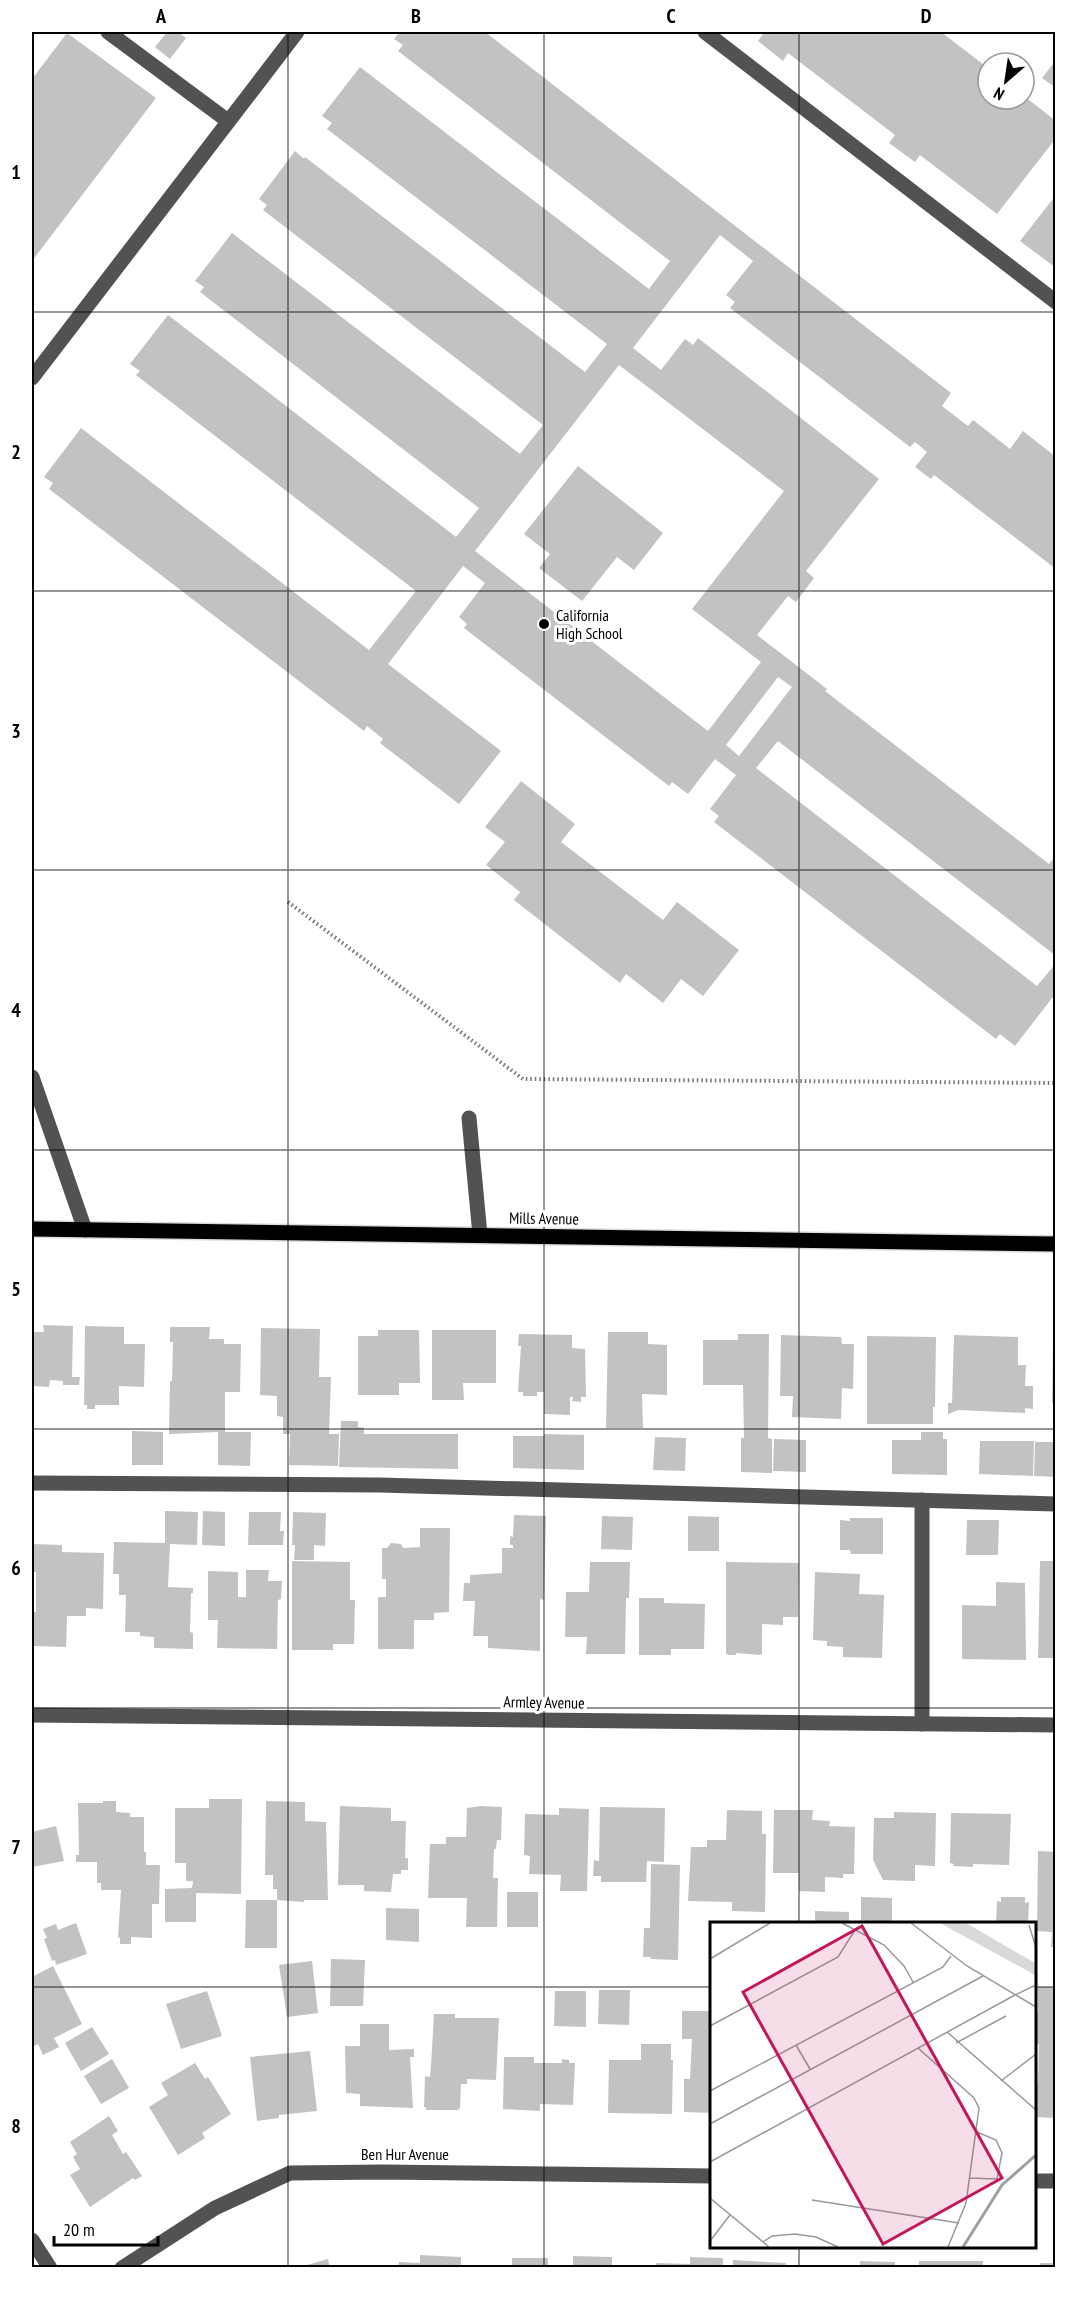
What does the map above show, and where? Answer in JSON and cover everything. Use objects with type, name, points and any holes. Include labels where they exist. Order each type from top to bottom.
[{"type":"main road","name":"Mills Avenue","points":[[32,1229],[1056,1244]]},
{"type":"street","points":[[108,32],[228,121]]},
{"type":"street","points":[[32,378],[297,32]]},
{"type":"street","points":[[705,32],[1056,302]]},
{"type":"street","points":[[32,1077],[85,1230]]},
{"type":"street","points":[[469,1118],[480,1235]]},
{"type":"street","points":[[32,1482],[380,1485],[1056,1504]]},
{"type":"street","points":[[922,1500],[922,1724]]},
{"type":"street","name":"Armley Avenue","points":[[32,1715],[1056,1725]]},
{"type":"street","name":"Ben Hur Avenue","points":[[122,2268],[214,2208],[290,2173],[710,2176]]},
{"type":"street","points":[[1036,2181],[1056,2181]]},
{"type":"street","points":[[32,2240],[50,2268]]},
{"type":"path","points":[[288,902],[524,1079],[1056,1083]]},
{"type":"building","points":[[167,32],[178,32],[186,38],[170,59],[155,47]]},
{"type":"building","points":[[400,32],[485,32],[951,393],[942,406],[968,426],[973,420],[1010,449],[1023,431],[1056,457],[1056,569],[934,475],[931,479],[915,467],[927,452],[915,442],[910,447],[730,308],[735,302],[726,295],[753,261],[720,235],[633,348],[661,370],[685,339],[693,345],[698,338],[879,479],[806,571],[814,578],[796,602],[788,596],[757,635],[827,689],[825,691],[1049,864],[1056,855],[1056,956],[778,741],[756,768],[1037,986],[1056,963],[1056,993],[1015,1046],[1000,1034],[996,1039],[714,822],[719,816],[710,809],[736,775],[715,759],[688,794],[672,782],[669,786],[464,628],[467,624],[459,617],[485,583],[463,566],[388,664],[501,751],[459,804],[380,743],[383,739],[367,726],[364,731],[49,489],[53,483],[44,477],[81,428],[369,650],[416,591],[136,375],[140,371],[130,364],[168,315],[456,537],[479,508],[200,292],[204,287],[195,281],[232,233],[520,454],[543,425],[263,210],[267,205],[259,199],[295,151],[585,372],[607,344],[327,129],[332,123],[322,116],[360,67],[649,289],[670,261],[398,51],[403,45],[394,39]],"holes":[[[619,365],[784,491],[692,609],[761,662],[708,731],[475,551]],[[778,677],[792,687],[739,756],[726,745]]]},
{"type":"building","points":[[760,32],[941,32],[976,59],[976,111],[1036,111],[1036,105],[1056,121],[1056,138],[997,214],[920,155],[915,162],[889,143],[895,135],[788,53],[783,61],[758,41],[763,34]]},
{"type":"building","points":[[67,33],[156,98],[32,261],[32,79]]},
{"type":"building","points":[[1056,60],[1056,88],[1042,78]]},
{"type":"building","points":[[1056,195],[1056,268],[1020,241]]},
{"type":"building","points":[[578,466],[663,533],[634,570],[617,557],[582,601],[539,568],[550,554],[524,534]]},
{"type":"building","points":[[521,781],[575,824],[561,842],[663,920],[677,902],[739,950],[703,996],[681,979],[663,1003],[626,974],[620,983],[514,900],[520,892],[486,865],[505,842],[485,827]]},
{"type":"building","points":[[43,1325],[73,1326],[72,1377],[80,1377],[79,1385],[63,1385],[63,1381],[50,1380],[49,1387],[32,1386],[32,1332],[44,1332]]},
{"type":"building","points":[[85,1326],[124,1327],[124,1344],[145,1344],[144,1387],[119,1386],[119,1405],[95,1405],[95,1409],[87,1409],[87,1405],[84,1405]]},
{"type":"building","points":[[170,1327],[210,1327],[209,1339],[224,1339],[224,1344],[241,1344],[240,1392],[225,1392],[225,1432],[251,1432],[250,1466],[218,1465],[218,1432],[169,1434],[173,1342],[170,1342]]},
{"type":"building","points":[[261,1328],[320,1329],[319,1377],[331,1377],[329,1434],[339,1434],[338,1466],[289,1465],[290,1434],[283,1434],[283,1417],[277,1416],[277,1396],[260,1395]]},
{"type":"building","points":[[378,1330],[419,1330],[420,1383],[399,1383],[399,1395],[358,1395],[358,1336],[378,1336]]},
{"type":"building","points":[[432,1330],[496,1330],[496,1383],[463,1383],[464,1400],[432,1400]]},
{"type":"building","points":[[608,1332],[648,1332],[648,1344],[667,1345],[667,1395],[642,1394],[643,1428],[606,1428]]},
{"type":"building","points":[[519,1334],[572,1335],[572,1348],[585,1349],[586,1397],[581,1397],[581,1402],[572,1401],[573,1397],[570,1397],[570,1415],[544,1414],[544,1392],[537,1392],[537,1396],[523,1396],[523,1392],[518,1392],[521,1346],[518,1346]]},
{"type":"building","points":[[738,1334],[769,1334],[768,1438],[772,1439],[772,1473],[741,1472],[741,1438],[744,1438],[743,1385],[703,1385],[703,1340],[738,1340]]},
{"type":"building","points":[[781,1335],[841,1337],[842,1344],[854,1344],[853,1389],[842,1388],[841,1419],[792,1417],[793,1396],[780,1396]]},
{"type":"building","points":[[954,1335],[1018,1337],[1018,1365],[1026,1365],[1025,1386],[1033,1386],[1033,1409],[1025,1408],[1025,1413],[959,1410],[948,1414],[948,1403],[952,1403]]},
{"type":"building","points":[[867,1336],[936,1337],[933,1424],[867,1424]]},
{"type":"building","points":[[1053,1344],[1056,1345],[1056,1403],[1052,1403]]},
{"type":"building","points":[[341,1421],[358,1421],[358,1427],[364,1428],[364,1434],[458,1434],[458,1469],[339,1467]]},
{"type":"building","points":[[132,1431],[163,1432],[163,1465],[132,1465]]},
{"type":"building","points":[[921,1432],[943,1432],[943,1439],[947,1439],[947,1475],[892,1474],[892,1440],[921,1440]]},
{"type":"building","points":[[544,1434],[584,1435],[584,1470],[513,1468],[513,1436],[544,1436]]},
{"type":"building","points":[[655,1437],[686,1438],[685,1471],[653,1470]]},
{"type":"building","points":[[774,1439],[806,1440],[806,1472],[773,1471]]},
{"type":"building","points":[[980,1441],[1034,1441],[1033,1476],[979,1474]]},
{"type":"building","points":[[1035,1442],[1056,1442],[1056,1477],[1034,1476]]},
{"type":"building","points":[[165,1511],[198,1512],[197,1545],[170,1544],[168,1587],[193,1588],[190,1632],[193,1633],[193,1649],[154,1648],[154,1637],[140,1636],[140,1632],[125,1632],[126,1595],[119,1595],[119,1574],[113,1574],[114,1542],[165,1543]]},
{"type":"building","points":[[203,1511],[225,1512],[225,1546],[202,1545]]},
{"type":"building","points":[[249,1512],[281,1512],[280,1531],[284,1531],[283,1545],[248,1545]]},
{"type":"building","points":[[293,1512],[326,1513],[325,1546],[314,1545],[314,1560],[294,1560]]},
{"type":"building","points":[[514,1515],[546,1516],[544,1600],[540,1599],[540,1651],[488,1648],[488,1636],[473,1636],[475,1601],[463,1601],[464,1583],[470,1583],[470,1575],[502,1573],[502,1548],[513,1548],[513,1545],[510,1545],[510,1536],[513,1537]]},
{"type":"building","points":[[602,1516],[633,1517],[632,1550],[601,1549]]},
{"type":"building","points":[[688,1516],[719,1517],[719,1551],[688,1551]]},
{"type":"building","points":[[850,1518],[883,1518],[883,1554],[851,1554],[850,1550],[840,1550],[840,1520],[850,1521]]},
{"type":"building","points":[[967,1520],[999,1520],[998,1555],[966,1555]]},
{"type":"building","points":[[420,1528],[450,1528],[449,1612],[434,1613],[434,1620],[414,1620],[414,1649],[378,1649],[378,1597],[386,1597],[386,1579],[382,1579],[382,1548],[387,1548],[391,1543],[401,1544],[403,1548],[420,1547]]},
{"type":"building","points":[[32,1544],[62,1545],[62,1552],[104,1553],[103,1609],[86,1608],[86,1616],[67,1616],[66,1647],[32,1646],[32,1612],[36,1612],[36,1572],[32,1572]]},
{"type":"building","points":[[292,1561],[350,1562],[350,1600],[355,1600],[354,1644],[333,1644],[333,1650],[292,1650]]},
{"type":"building","points":[[1040,1561],[1056,1561],[1056,1658],[1038,1658]]},
{"type":"building","points":[[590,1562],[630,1562],[629,1598],[626,1598],[625,1654],[586,1654],[587,1637],[565,1637],[566,1592],[589,1592]]},
{"type":"building","points":[[726,1562],[799,1563],[798,1617],[783,1617],[783,1625],[762,1624],[762,1654],[760,1655],[736,1653],[736,1655],[728,1655],[726,1653]]},
{"type":"building","points":[[246,1570],[269,1570],[268,1581],[282,1581],[281,1599],[278,1600],[277,1649],[217,1648],[218,1620],[208,1620],[208,1571],[238,1572],[238,1597],[246,1597]]},
{"type":"building","points":[[815,1572],[860,1574],[859,1594],[884,1595],[882,1658],[843,1657],[843,1647],[827,1646],[827,1641],[813,1640]]},
{"type":"building","points":[[996,1582],[1025,1583],[1026,1660],[962,1659],[962,1605],[996,1606]]},
{"type":"building","points":[[639,1598],[664,1598],[664,1603],[705,1604],[704,1649],[671,1649],[671,1655],[639,1655]]},
{"type":"building","points":[[209,1799],[242,1799],[241,1894],[196,1893],[196,1922],[165,1922],[165,1889],[192,1888],[193,1881],[186,1881],[186,1863],[175,1863],[175,1808],[209,1808]]},
{"type":"building","points":[[103,1801],[116,1801],[116,1812],[130,1813],[130,1817],[144,1817],[146,1865],[160,1865],[159,1904],[152,1904],[152,1938],[131,1937],[131,1944],[120,1944],[120,1937],[118,1938],[121,1890],[101,1890],[101,1883],[97,1883],[97,1862],[76,1862],[76,1855],[79,1855],[78,1803],[103,1803]]},
{"type":"building","points":[[266,1801],[305,1802],[305,1821],[326,1822],[328,1900],[304,1900],[304,1902],[277,1900],[277,1889],[273,1889],[273,1875],[265,1875]]},
{"type":"building","points":[[340,1806],[391,1808],[391,1821],[406,1821],[405,1858],[408,1858],[408,1870],[401,1870],[401,1874],[393,1874],[391,1892],[364,1891],[364,1885],[338,1885]]},
{"type":"building","points":[[502,1807],[501,1840],[497,1840],[496,1849],[494,1849],[493,1878],[498,1878],[497,1927],[466,1927],[467,1898],[428,1898],[430,1844],[446,1844],[446,1837],[466,1837],[467,1808]]},
{"type":"building","points":[[600,1807],[665,1808],[664,1862],[647,1861],[646,1882],[601,1882],[601,1876],[593,1876],[594,1860],[599,1861]]},
{"type":"building","points":[[559,1808],[589,1809],[587,1891],[560,1891],[561,1875],[529,1874],[530,1856],[524,1855],[525,1814],[559,1815]]},
{"type":"building","points":[[727,1810],[762,1811],[762,1834],[766,1834],[765,1912],[732,1911],[732,1902],[688,1901],[691,1847],[707,1847],[707,1840],[726,1840]]},
{"type":"building","points":[[774,1810],[813,1810],[812,1820],[830,1821],[829,1826],[855,1827],[854,1874],[843,1874],[843,1878],[825,1877],[825,1892],[799,1891],[799,1873],[773,1873]]},
{"type":"building","points":[[894,1812],[936,1813],[935,1866],[915,1865],[915,1881],[883,1880],[873,1860],[874,1818],[894,1818]]},
{"type":"building","points":[[951,1813],[1011,1814],[1009,1865],[953,1866],[954,1864],[950,1863]]},
{"type":"building","points":[[56,1826],[64,1861],[32,1867],[32,1832]]},
{"type":"building","points":[[1038,1851],[1056,1852],[1056,1947],[1051,1947],[1052,1932],[1037,1931]]},
{"type":"building","points":[[651,1864],[680,1865],[678,1960],[643,1957],[644,1928],[650,1928]]},
{"type":"building","points":[[507,1892],[538,1892],[538,1927],[507,1927]]},
{"type":"building","points":[[861,1897],[892,1898],[892,1922],[861,1922]]},
{"type":"building","points":[[1001,1897],[1025,1897],[1025,1903],[1029,1902],[1028,1922],[996,1922],[997,1901],[1001,1902]]},
{"type":"building","points":[[246,1900],[277,1900],[277,1948],[245,1948]]},
{"type":"building","points":[[386,1908],[419,1909],[419,1942],[386,1940]]},
{"type":"building","points":[[815,1911],[849,1912],[849,1922],[815,1922]]},
{"type":"building","points":[[76,1923],[87,1954],[56,1965],[55,1960],[52,1961],[44,1939],[47,1938],[43,1929],[56,1924],[58,1930]]},
{"type":"building","points":[[331,1959],[365,1960],[363,2006],[330,2006]]},
{"type":"building","points":[[312,1961],[318,2013],[287,2017],[279,1965]]},
{"type":"building","points":[[53,1966],[82,2024],[54,2038],[59,2047],[43,2055],[38,2044],[32,2047],[32,1977]]},
{"type":"building","points":[[1038,1987],[1056,1987],[1056,2118],[1036,2117],[1039,2044],[1036,2044],[1036,2012],[1038,2012]]},
{"type":"building","points":[[599,1990],[630,1990],[629,2025],[598,2024]]},
{"type":"building","points":[[207,1991],[222,2036],[181,2049],[166,2004]]},
{"type":"building","points":[[555,1991],[586,1991],[586,2027],[554,2026]]},
{"type":"building","points":[[682,2011],[710,2011],[710,2113],[684,2112],[684,2079],[690,2079],[692,2039],[682,2039]]},
{"type":"building","points":[[434,2014],[455,2014],[455,2018],[499,2018],[496,2080],[467,2079],[467,2084],[461,2084],[458,2110],[426,2110],[424,2107],[425,2076],[430,2077]]},
{"type":"building","points":[[360,2024],[389,2024],[389,2050],[414,2049],[414,2057],[410,2057],[413,2108],[360,2106],[360,2094],[346,2093],[345,2046],[360,2046]]},
{"type":"building","points":[[92,2027],[109,2054],[81,2071],[65,2043]]},
{"type":"building","points":[[641,2044],[671,2044],[672,2114],[608,2113],[609,2060],[641,2060]]},
{"type":"building","points":[[310,2051],[317,2111],[279,2115],[279,2118],[257,2121],[250,2057]]},
{"type":"building","points":[[504,2057],[534,2057],[534,2063],[562,2063],[562,2059],[575,2063],[573,2105],[540,2104],[540,2111],[503,2109]]},
{"type":"building","points":[[112,2059],[129,2088],[101,2104],[84,2076]]},
{"type":"building","points":[[195,2063],[205,2079],[208,2077],[231,2114],[202,2133],[205,2138],[178,2155],[149,2107],[168,2095],[161,2083]]},
{"type":"building","points":[[109,2116],[118,2131],[112,2135],[123,2154],[126,2152],[142,2176],[135,2180],[133,2178],[90,2207],[70,2175],[80,2169],[73,2157],[77,2154],[70,2142]]},
{"type":"building","points":[[420,2255],[461,2257],[461,2268],[398,2268],[399,2262],[420,2263]]},
{"type":"building","points":[[573,2256],[612,2257],[612,2268],[573,2268]]},
{"type":"building","points":[[690,2257],[723,2258],[723,2268],[656,2268],[656,2263],[690,2264]]},
{"type":"building","points":[[512,2258],[548,2258],[548,2268],[512,2268]]},
{"type":"building","points":[[328,2259],[330,2268],[300,2268],[300,2267]]},
{"type":"building","points":[[733,2260],[786,2263],[786,2268],[733,2268]]},
{"type":"building","points":[[860,2261],[895,2262],[895,2268],[860,2268]]},
{"type":"building","points":[[919,2261],[983,2261],[983,2268],[919,2268]]},
{"type":"building","points":[[1040,2263],[1056,2263],[1056,2268],[1040,2268]]},
{"type":"place","name":"California High School","points":[[544,624]]}]
